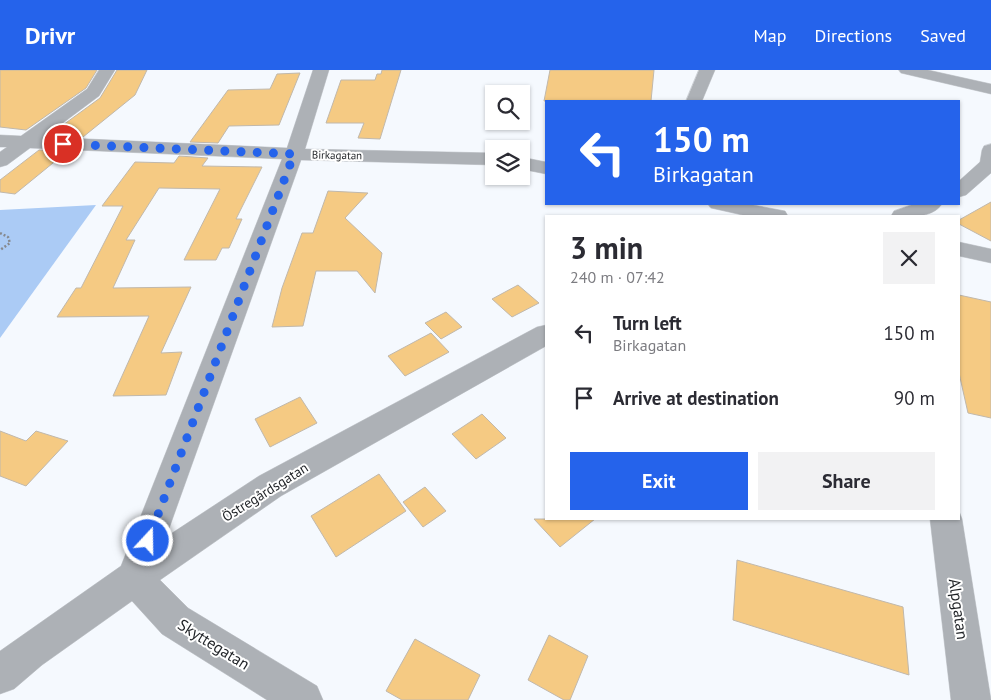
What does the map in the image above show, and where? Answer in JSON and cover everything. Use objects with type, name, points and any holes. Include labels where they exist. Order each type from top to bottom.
[{"type":"street","points":[[0,161],[92,92],[106,70]]},
{"type":"street","points":[[134,578],[294,154],[321,70]]},
{"type":"street","points":[[694,100],[707,70]]},
{"type":"street","points":[[907,70],[991,89]]},
{"type":"street","name":"Birkagatan","points":[[0,141],[294,154],[485,159]]},
{"type":"street","points":[[960,190],[988,164],[991,150]]},
{"type":"street","points":[[530,165],[545,168]]},
{"type":"street","points":[[723,205],[772,215]]},
{"type":"street","points":[[904,215],[930,205]]},
{"type":"street","points":[[960,249],[991,256]]},
{"type":"street","name":"Östregårdsgatan","points":[[0,675],[29,652],[134,578],[270,486],[545,335]]},
{"type":"street","name":"Alpgatan","points":[[946,520],[972,700]]},
{"type":"street","name":"Skyttegatan","points":[[134,578],[175,621],[303,700]]},
{"type":"path","points":[[0,233],[8,237],[10,243],[0,250]]},
{"type":"shaded area","points":[[96,205],[0,338],[0,210]]},
{"type":"building","points":[[0,70],[97,70],[86,88],[26,130],[0,127]]},
{"type":"building","points":[[117,70],[147,70],[135,95],[83,137],[52,133],[100,98]]},
{"type":"building","points":[[382,70],[401,70],[380,139],[358,138],[364,123],[326,123],[341,80],[375,80],[377,74],[381,74]]},
{"type":"building","points":[[550,70],[654,70],[651,100],[544,101]]},
{"type":"building","points":[[300,73],[279,125],[229,126],[218,143],[190,142],[228,90],[270,89],[277,74]]},
{"type":"building","points":[[39,150],[62,151],[64,154],[15,194],[0,192],[0,180]]},
{"type":"building","points":[[179,156],[208,158],[202,166],[262,167],[236,219],[242,219],[229,248],[222,248],[216,260],[184,260],[220,189],[159,188],[126,240],[135,240],[113,288],[191,287],[161,353],[182,352],[166,395],[113,396],[149,316],[57,317],[76,288],[81,288],[123,206],[102,206],[135,162],[174,163]]},
{"type":"building","points":[[328,191],[368,193],[345,218],[382,253],[375,293],[357,271],[316,271],[303,326],[272,327],[282,288],[302,233],[313,233]]},
{"type":"building","points":[[991,202],[991,241],[960,225],[960,219]]},
{"type":"building","points":[[518,285],[539,303],[512,317],[492,299]]},
{"type":"building","points":[[960,295],[991,302],[991,418],[968,413],[960,377]]},
{"type":"building","points":[[446,312],[462,327],[441,339],[425,323]]},
{"type":"building","points":[[431,333],[449,352],[405,376],[388,356]]},
{"type":"building","points":[[300,397],[317,423],[270,447],[255,419]]},
{"type":"building","points":[[482,414],[506,438],[476,459],[452,434]]},
{"type":"building","points":[[0,431],[26,441],[36,431],[68,441],[26,486],[0,476]]},
{"type":"building","points":[[379,474],[406,511],[336,557],[311,516]]},
{"type":"building","points":[[425,487],[446,511],[423,527],[403,502]]},
{"type":"building","points":[[534,519],[594,520],[560,547]]},
{"type":"building","points":[[737,560],[903,607],[909,675],[733,620]]},
{"type":"building","points":[[549,635],[588,656],[570,700],[564,700],[528,680]]},
{"type":"building","points":[[415,639],[480,675],[468,700],[402,700],[386,691]]},
{"type":"route","points":[[63,144],[294,154],[148,541]]}]
